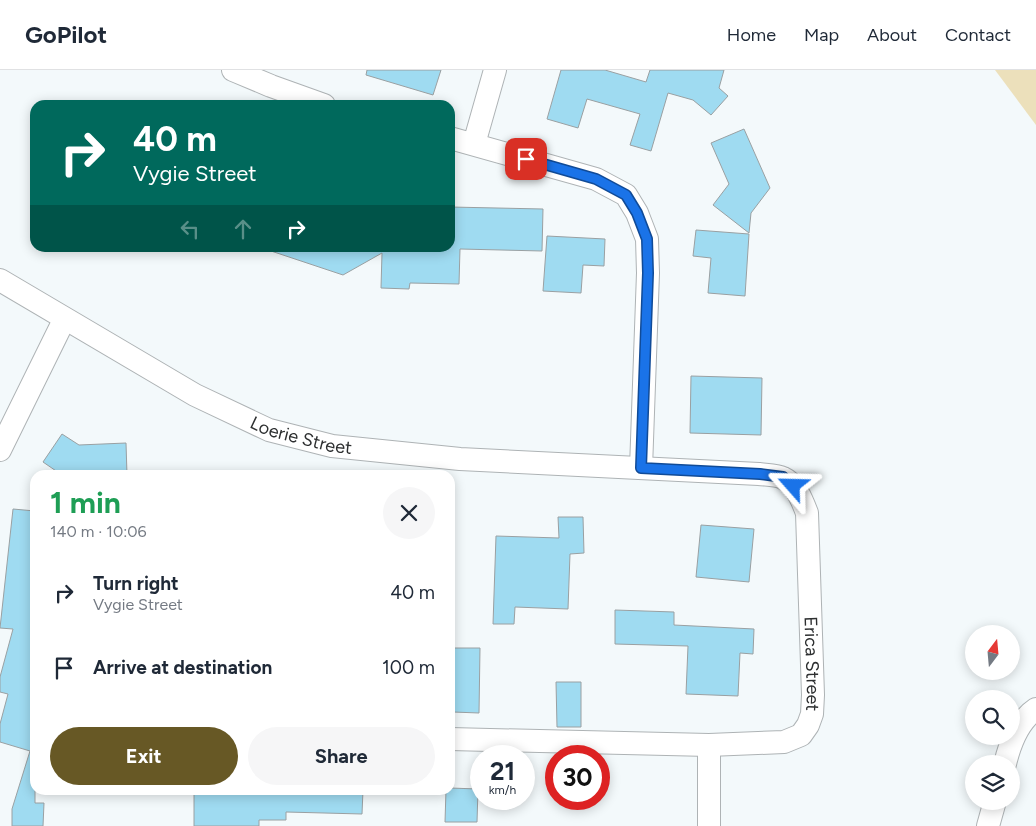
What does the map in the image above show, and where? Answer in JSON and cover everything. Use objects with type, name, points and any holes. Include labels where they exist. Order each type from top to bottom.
[{"type":"street","points":[[233,70],[310,100]]},
{"type":"street","points":[[474,144],[495,70]]},
{"type":"street","points":[[455,139],[596,179],[626,195],[637,213],[647,239],[648,273],[641,468]]},
{"type":"street","name":"Loerie Street","points":[[0,280],[64,320],[195,395],[268,430],[332,446],[460,459],[641,468]]},
{"type":"street","points":[[0,450],[64,320]]},
{"type":"street","name":"Erica Street","points":[[455,739],[709,745],[784,742],[801,735],[808,725],[812,714],[813,695],[807,513],[802,500],[793,486],[783,477],[760,474],[641,468]]},
{"type":"street","points":[[1008,755],[1018,726],[1036,709]]},
{"type":"street","points":[[709,745],[709,826]]},
{"type":"street","points":[[988,826],[992,810]]},
{"type":"shaded area","points":[[995,70],[1036,70],[1036,125]]},
{"type":"building","points":[[367,70],[441,70],[433,95],[366,75]]},
{"type":"building","points":[[561,70],[605,70],[646,82],[650,70],[724,70],[719,88],[728,96],[711,115],[693,100],[668,93],[651,151],[630,145],[640,114],[587,99],[578,128],[547,119]]},
{"type":"building","points":[[744,129],[770,188],[751,213],[749,233],[713,205],[729,184],[711,143]]},
{"type":"building","points":[[455,207],[543,209],[542,251],[460,249],[459,284],[410,283],[409,289],[381,288],[382,253],[343,275],[274,252],[455,252]]},
{"type":"building","points":[[696,230],[749,234],[745,296],[708,293],[711,258],[693,256]]},
{"type":"building","points":[[547,236],[605,239],[604,266],[583,265],[581,293],[543,291]]},
{"type":"building","points":[[691,376],[762,378],[761,435],[690,433]]},
{"type":"building","points":[[62,434],[79,445],[126,443],[127,470],[55,470],[43,462]]},
{"type":"building","points":[[13,509],[30,511],[30,751],[0,742],[0,724],[8,694],[0,692],[0,677],[13,629],[0,628]]},
{"type":"building","points":[[558,517],[583,517],[584,553],[570,554],[568,609],[515,607],[514,624],[493,624],[496,536],[559,538]]},
{"type":"building","points":[[701,525],[754,529],[749,582],[696,577]]},
{"type":"building","points":[[615,610],[674,612],[674,625],[754,629],[753,654],[740,653],[738,696],[686,694],[688,646],[615,644]]},
{"type":"building","points":[[455,648],[480,648],[479,713],[455,712]]},
{"type":"building","points":[[556,682],[581,682],[581,727],[557,727]]},
{"type":"building","points":[[30,751],[30,795],[35,795],[35,803],[44,803],[43,826],[12,826],[12,809]]},
{"type":"building","points":[[455,788],[470,789],[470,810],[477,810],[477,822],[445,822],[446,795],[455,795]]},
{"type":"building","points":[[194,795],[363,795],[362,814],[286,812],[286,820],[259,820],[259,826],[194,826]]},
{"type":"route","points":[[526,159],[596,179],[626,195],[637,213],[647,239],[648,273],[641,468],[760,474],[783,477],[793,486]]}]
